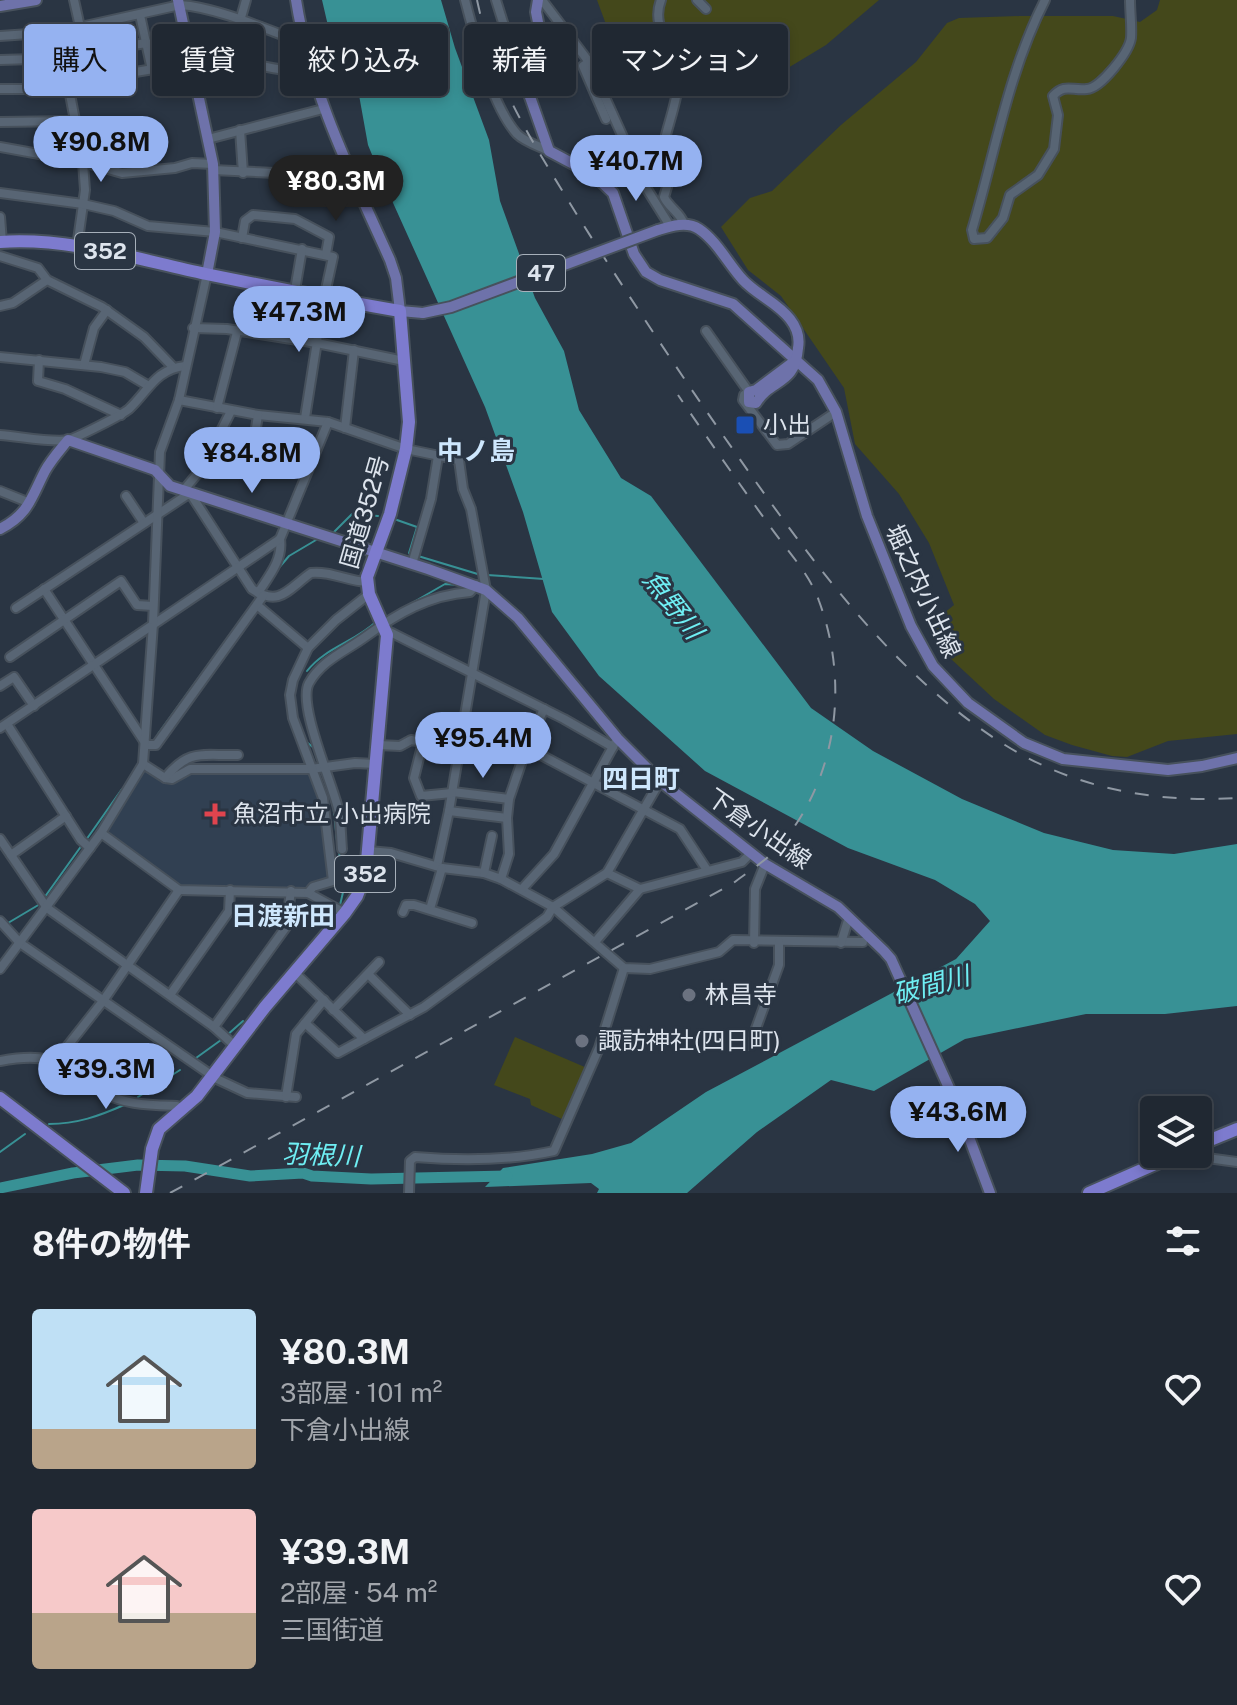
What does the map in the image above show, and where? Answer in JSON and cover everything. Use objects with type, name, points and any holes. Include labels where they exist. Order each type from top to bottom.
[{"type":"highway","name":"352","points":[[1,242],[77,247],[400,311]]},
{"type":"highway","name":"国道352号","points":[[385,626],[368,588],[375,552],[390,514],[406,449],[409,422],[400,311]]},
{"type":"highway","name":"352","points":[[146,1192],[151,1151],[159,1129],[183,1109],[213,1075],[357,896],[366,872],[369,851],[385,626]]},
{"type":"highway","points":[[0,1098],[124,1193]]},
{"type":"highway","points":[[1212,1139],[1237,1129]]},
{"type":"highway","points":[[1089,1193],[1146,1168]]},
{"type":"main road","points":[[0,6],[36,0]]},
{"type":"main road","points":[[296,0],[300,24]]},
{"type":"main road","points":[[538,24],[536,12],[540,0]]},
{"type":"main road","points":[[179,3],[184,24]]},
{"type":"main road","points":[[199,96],[213,167],[215,232],[207,274]]},
{"type":"main road","points":[[319,96],[393,269],[400,311]]},
{"type":"main road","points":[[530,96],[549,151]]},
{"type":"main road","name":"堀之内小出線","points":[[549,151],[594,175],[613,193],[634,254],[646,272],[660,280],[733,304],[818,380],[836,412],[863,503],[911,626],[933,666],[968,703],[1024,743],[1063,759],[1168,770],[1237,758]]},
{"type":"main road","points":[[684,224],[700,229],[745,282],[791,321],[798,334],[796,360],[791,374],[759,397],[756,403],[748,401],[749,392]]},
{"type":"main road","name":"47","points":[[400,311],[423,313],[451,307],[658,230],[684,224]]},
{"type":"main road","points":[[0,529],[15,522],[30,503],[47,467],[68,440]]},
{"type":"main road","name":"下倉小出線","points":[[68,440],[155,470],[170,486],[186,492],[375,552],[413,558],[481,587],[518,618],[615,743],[765,864],[814,891],[849,917],[884,951],[956,1103],[990,1193]]},
{"type":"street","points":[[74,0],[79,24]]},
{"type":"street","points":[[240,21],[246,0]]},
{"type":"street","points":[[465,0],[484,65],[506,118],[518,135],[549,151]]},
{"type":"street","points":[[496,0],[503,24]]},
{"type":"street","points":[[540,0],[589,62],[645,186],[670,226]]},
{"type":"street","points":[[661,0],[658,23],[677,66],[678,80],[665,139],[661,144],[670,177],[664,197],[680,214],[684,224]]},
{"type":"street","points":[[697,0],[706,9]]},
{"type":"street","points":[[1045,0],[1028,34],[1013,78],[972,230],[974,239],[987,238],[1003,218],[1010,195],[1031,182],[1044,168],[1057,137],[1058,115],[1053,96],[1071,86],[1083,90],[1094,88],[1124,55],[1131,42],[1130,0]]},
{"type":"street","points":[[95,24],[179,3],[250,24]]},
{"type":"street","points":[[136,73],[152,70],[140,15]]},
{"type":"street","points":[[0,36],[24,34]]},
{"type":"street","points":[[136,45],[147,43]]},
{"type":"street","points":[[0,60],[24,59]]},
{"type":"street","points":[[589,62],[583,66],[606,119]]},
{"type":"street","points":[[0,89],[24,89]]},
{"type":"street","points":[[70,96],[85,190],[77,247]]},
{"type":"street","points":[[208,139],[323,109]]},
{"type":"street","points":[[0,122],[76,121]]},
{"type":"street","points":[[240,130],[243,173]]},
{"type":"street","points":[[0,147],[83,162],[122,173],[175,168],[192,163],[243,173],[316,175],[349,168]]},
{"type":"street","points":[[0,193],[83,204],[114,211],[148,226],[215,232],[333,257],[305,418]]},
{"type":"street","points":[[242,238],[245,221],[253,215],[295,219],[329,237],[326,254]]},
{"type":"street","points":[[0,217],[1,242]]},
{"type":"street","points":[[295,290],[302,249]]},
{"type":"street","points":[[0,256],[38,268],[47,280],[107,310],[144,337],[173,367]]},
{"type":"street","points":[[0,968],[101,833],[143,764],[153,624],[157,474],[160,452],[179,400],[207,274]]},
{"type":"street","points":[[0,306],[13,303],[47,280]]},
{"type":"street","points":[[84,365],[94,328],[107,310]]},
{"type":"street","points":[[193,328],[317,343],[404,361]]},
{"type":"street","points":[[706,331],[749,392],[743,400],[773,441],[782,446],[788,444],[836,412]]},
{"type":"street","points":[[217,408],[237,332]]},
{"type":"street","points":[[345,428],[354,350]]},
{"type":"street","points":[[0,357],[125,372],[147,385]]},
{"type":"street","points":[[39,360],[38,381],[65,389],[121,415]]},
{"type":"street","points":[[0,435],[68,440],[121,415],[147,385],[173,367],[185,366]]},
{"type":"street","points":[[179,400],[258,415],[328,422],[406,449],[459,460],[463,489],[471,509],[481,587],[473,673],[430,909]]},
{"type":"street","points":[[16,608],[186,492],[203,467],[231,411]]},
{"type":"street","points":[[245,443],[254,441],[258,415]]},
{"type":"street","points":[[90,848],[81,840],[4,726],[280,539],[328,422]]},
{"type":"street","points":[[413,558],[431,499],[438,456]]},
{"type":"street","points":[[0,491],[30,503]]},
{"type":"street","points":[[186,492],[252,589],[261,594],[286,594],[311,573],[334,574],[368,588],[308,648],[293,680],[290,695],[291,709],[340,816],[342,849]]},
{"type":"street","points":[[126,496],[144,523]]},
{"type":"street","points":[[146,745],[156,745],[257,605],[276,567],[280,539]]},
{"type":"street","points":[[10,657],[121,581],[137,605],[153,606]]},
{"type":"street","points":[[308,893],[313,887],[333,881],[320,768],[306,711],[308,685],[342,650],[442,594],[470,592],[481,587]]},
{"type":"street","points":[[44,589],[146,745]]},
{"type":"street","points":[[257,605],[308,648]]},
{"type":"street","points":[[385,626],[615,743],[554,854],[522,889]]},
{"type":"street","points":[[0,686],[14,677],[34,706]]},
{"type":"street","points":[[501,879],[509,854],[509,799],[527,746],[544,709]]},
{"type":"street","points":[[461,731],[509,738],[527,746],[680,829],[707,870]]},
{"type":"street","points":[[378,745],[400,746],[411,740],[461,746]]},
{"type":"street","points":[[423,742],[414,778],[421,796],[452,793],[509,799]]},
{"type":"street","points":[[165,778],[180,760],[190,756],[238,755]]},
{"type":"street","points":[[143,764],[172,779],[190,769],[320,768],[355,763],[376,764]]},
{"type":"street","points":[[305,1023],[338,1053],[410,1015],[526,934],[547,917],[553,907],[607,873],[660,781]]},
{"type":"street","points":[[449,811],[507,818]]},
{"type":"street","points":[[11,855],[66,816]]},
{"type":"street","points":[[101,833],[179,890],[308,893],[345,913]]},
{"type":"street","points":[[484,873],[492,836]]},
{"type":"street","points":[[0,839],[47,908],[214,1027],[235,1046]]},
{"type":"street","points":[[369,851],[391,853],[501,879],[553,907],[624,968],[650,969],[719,952],[733,940],[754,943],[863,942]]},
{"type":"street","points":[[595,942],[640,889],[742,862],[751,853]]},
{"type":"street","points":[[754,943],[755,889],[765,864]]},
{"type":"street","points":[[607,873],[640,889]]},
{"type":"street","points":[[55,1062],[128,967],[179,890]]},
{"type":"street","points":[[170,995],[229,911],[230,890]]},
{"type":"street","points":[[214,1027],[286,927],[291,891]]},
{"type":"street","points":[[403,912],[406,905],[430,909],[472,923]]},
{"type":"street","points":[[841,943],[849,917]]},
{"type":"street","points":[[0,921],[20,943],[103,1001],[213,1075],[247,1093],[291,1097],[296,1034],[324,1000]]},
{"type":"street","points":[[750,1045],[779,965],[779,942]]},
{"type":"street","points":[[333,1010],[379,962]]},
{"type":"street","points":[[409,1193],[410,1161],[415,1157],[458,1161],[554,1151],[599,1048],[624,968]]},
{"type":"street","points":[[294,972],[364,1039]]},
{"type":"street","points":[[368,974],[410,1015]]},
{"type":"street","points":[[0,1061],[33,1056],[55,1062],[98,1090],[122,1100],[137,1105],[177,1106],[183,1109]]},
{"type":"street","points":[[1212,1159],[1237,1162]]},
{"type":"shaded area","points":[[597,0],[879,0],[826,45],[788,68],[788,24],[606,24]]},
{"type":"shaded area","points":[[1160,0],[1237,0],[1237,734],[1168,741],[1127,757],[1112,756],[1045,735],[994,699],[936,645],[928,626],[954,605],[929,543],[899,494],[855,444],[844,388],[781,296],[748,270],[721,227],[750,198],[772,191],[841,125],[916,62],[947,23],[959,18],[1020,16],[1113,16],[1140,22],[1157,10]]},
{"type":"shaded area","name":"魚沼市立 小出病院","points":[[144,769],[165,783],[174,782],[186,774],[312,775],[319,796],[330,881],[300,888],[169,887],[96,833]]},
{"type":"shaded area","points":[[515,1037],[587,1068],[562,1119],[531,1105],[530,1099],[494,1085]]},
{"type":"water","points":[[322,0],[441,0],[448,24],[328,24]]},
{"type":"water","points":[[448,24],[464,72],[464,96],[473,96],[489,140],[500,201],[535,298],[564,351],[579,410],[621,478],[651,496],[811,708],[873,751],[962,799],[1044,833],[1113,850],[1174,854],[1237,844],[1237,1006],[1165,1014],[1086,1014],[965,1039],[874,1091],[831,1080],[757,1132],[687,1193],[597,1193],[599,1189],[591,1183],[485,1187],[503,1168],[592,1154],[631,1143],[706,1092],[956,959],[990,921],[975,904],[935,880],[848,848],[705,771],[599,676],[552,612],[523,512],[485,407],[368,145],[359,96],[448,96]]},
{"type":"waterway","points":[[334,532],[352,514],[378,516]]},
{"type":"waterway","points":[[397,520],[417,527],[409,553],[412,554]]},
{"type":"waterway","points":[[277,570],[289,556],[316,540]]},
{"type":"waterway","points":[[418,556],[481,575]]},
{"type":"waterway","points":[[487,575],[544,579]]},
{"type":"waterway","points":[[405,607],[445,584],[460,585]]},
{"type":"waterway","points":[[158,734],[255,600]]},
{"type":"waterway","points":[[307,671],[323,656],[377,621]]},
{"type":"waterway","points":[[304,740],[314,748]]},
{"type":"waterway","points":[[86,840],[122,789]]},
{"type":"waterway","points":[[333,803],[337,841]]},
{"type":"waterway","points":[[44,898],[82,845]]},
{"type":"waterway","points":[[339,851],[344,888],[340,905]]},
{"type":"waterway","points":[[8,923],[40,904]]},
{"type":"waterway","points":[[226,1036],[243,1021]]},
{"type":"waterway","points":[[196,1058],[221,1040]]},
{"type":"waterway","points":[[138,1097],[180,1070]]},
{"type":"waterway","points":[[49,1124],[88,1119],[124,1105]]},
{"type":"waterway","points":[[0,1152],[25,1134]]},
{"type":"waterway","name":"羽根川","points":[[0,1188],[73,1173],[138,1165],[185,1166],[250,1176],[303,1173],[371,1179],[507,1176]]},
{"type":"railway","points":[[477,0],[491,53],[510,98],[582,223],[756,482],[822,571],[877,636],[937,695],[970,721],[1005,745],[1060,773],[1146,795],[1237,798]]},
{"type":"railway","points":[[170,1193],[732,884],[777,848],[802,815],[816,787],[833,726],[834,663],[819,601],[803,571],[678,395]]},
{"type":"place","name":"小出","points":[[745,425]]},
{"type":"place","name":"魚沼市立 小出病院","points":[[215,814]]},
{"type":"place","name":"林昌寺","points":[[689,995]]},
{"type":"place","name":"諏訪神社(四日町)","points":[[582,1041]]},
{"type":"district","name":"中ノ島","points":[[476,451]]},
{"type":"district","name":"四日町","points":[[641,779]]},
{"type":"district","name":"日渡新田","points":[[283,916]]},
{"type":"water label","name":"魚野川","points":[[673,605]]},
{"type":"water label","name":"破間川","points":[[931,985]]}]
